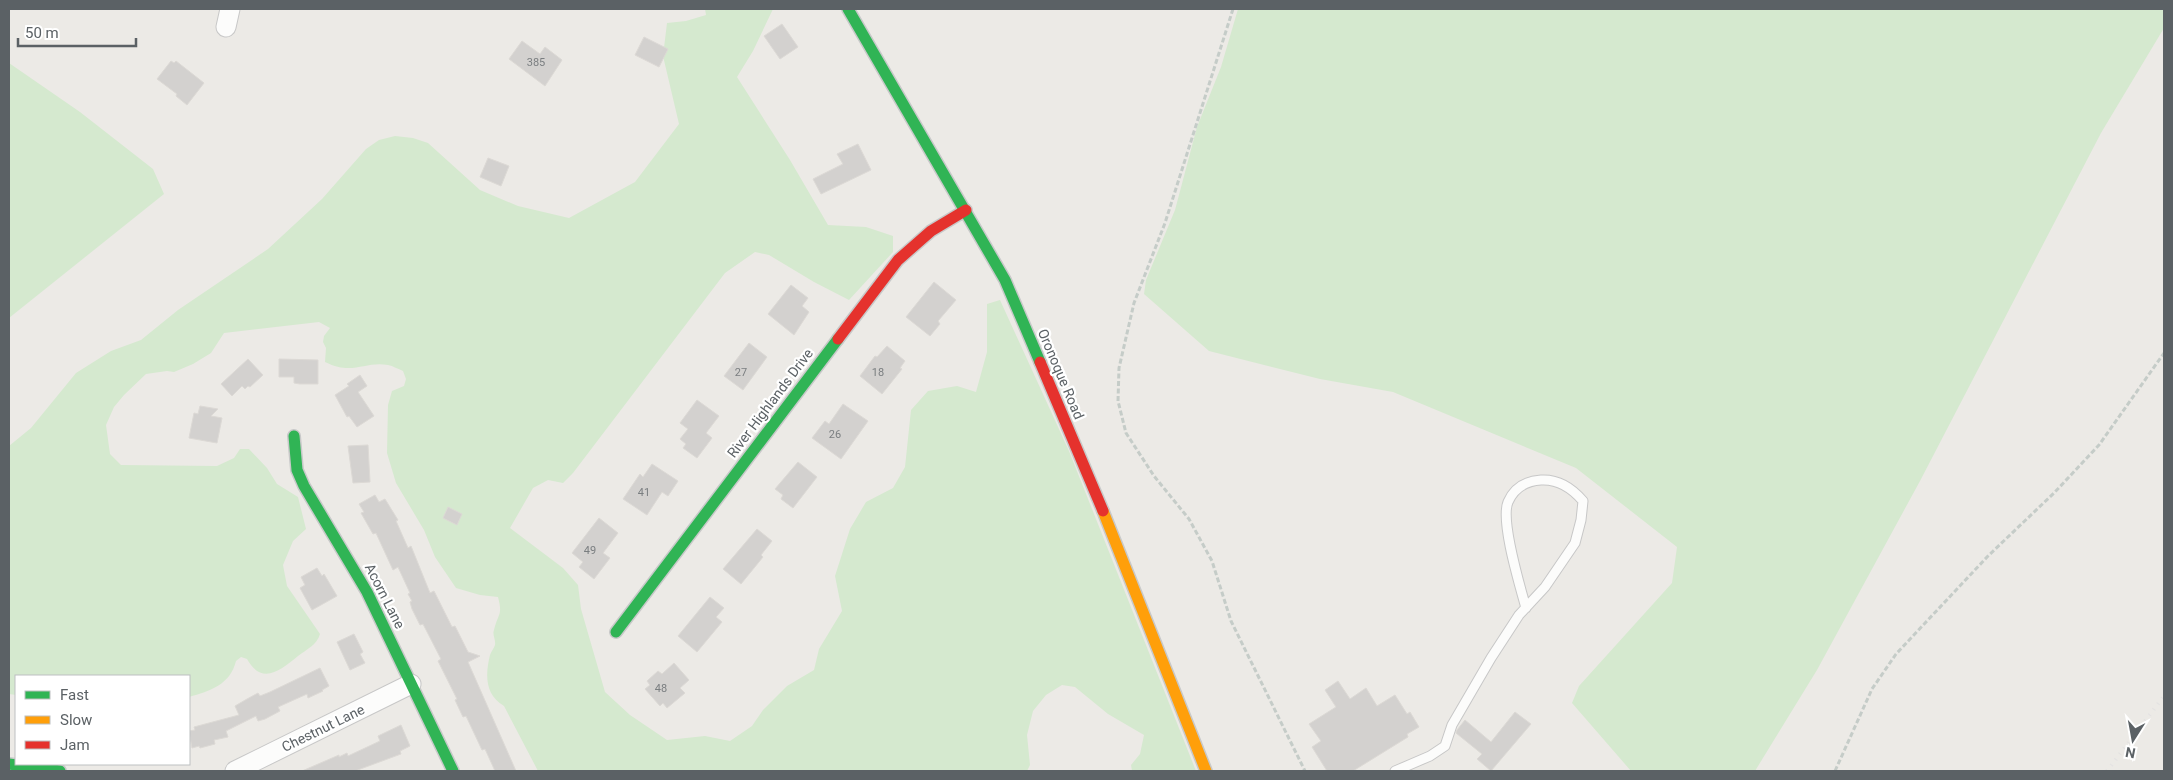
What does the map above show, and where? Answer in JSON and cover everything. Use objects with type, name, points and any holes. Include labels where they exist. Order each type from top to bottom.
[{"type":"street","name":"Oronoque Road","points":[[848,9],[1005,280],[1123,558],[1206,771]]},
{"type":"street","name":"River Highlands Drive","points":[[616,632],[888,272],[898,260],[931,231],[966,210]]},
{"type":"street","name":"Acorn Lane","points":[[294,436],[298,470],[304,486],[367,592],[453,771]]},
{"type":"street","name":"Chestnut Lane","points":[[235,771],[411,684]]},
{"type":"street","points":[[16,765],[60,771]]},
{"type":"lane","points":[[1395,771],[1430,756],[1445,746],[1452,725],[1496,651],[1526,608],[1545,587],[1575,543],[1583,502],[1576,493],[1553,479],[1537,480],[1521,485],[1507,504],[1509,535],[1516,572],[1526,608]]},
{"type":"path","points":[[1233,9],[1165,223],[1134,303],[1119,368],[1118,401],[1126,433],[1154,476],[1189,519],[1212,561],[1231,621],[1305,771]]},
{"type":"path","points":[[1835,771],[1872,688],[1896,654],[1988,556],[2054,493],[2099,445],[2164,353]]},
{"type":"green space","points":[[705,9],[773,9],[753,51],[737,77],[790,160],[828,225],[866,227],[893,236],[893,252],[849,300],[769,255],[755,252],[725,273],[573,473],[563,483],[548,480],[533,488],[510,528],[563,568],[578,585],[581,609],[605,692],[630,715],[667,740],[705,736],[730,741],[752,726],[763,710],[787,686],[814,670],[819,649],[842,611],[835,576],[850,529],[866,502],[893,488],[905,467],[911,410],[928,391],[957,386],[976,392],[987,352],[987,304],[1000,300],[1069,451],[1196,771],[1132,771],[1131,765],[1140,754],[1144,735],[1108,714],[1075,687],[1062,685],[1046,695],[1033,711],[1027,735],[1030,765],[1027,771],[538,771],[504,706],[493,696],[488,684],[488,662],[495,645],[494,632],[500,611],[498,597],[480,595],[456,588],[435,557],[424,530],[396,483],[387,453],[388,405],[392,391],[404,386],[406,379],[403,371],[380,364],[343,368],[325,362],[326,348],[323,342],[324,336],[330,328],[319,322],[224,333],[211,353],[193,364],[174,372],[146,374],[114,407],[106,425],[110,454],[121,465],[217,466],[234,458],[240,449],[249,449],[267,468],[277,484],[298,497],[306,529],[293,541],[283,565],[287,586],[320,634],[317,641],[285,666],[272,673],[265,674],[259,672],[247,659],[241,657],[236,661],[229,676],[218,686],[190,697],[190,675],[15,675],[15,695],[9,694],[9,446],[31,428],[76,373],[111,351],[141,340],[178,310],[268,249],[322,199],[366,149],[379,140],[395,136],[413,138],[428,143],[480,190],[518,206],[569,218],[635,182],[679,124],[663,56],[667,23],[686,21],[706,15]]},
{"type":"green space","points":[[1238,9],[2164,9],[2164,28],[2101,133],[1920,481],[1817,670],[1755,771],[1631,771],[1572,703],[1579,686],[1672,583],[1677,547],[1576,468],[1393,392],[1320,379],[1209,351],[1144,294],[1146,280],[1175,210],[1197,127],[1221,67]]},
{"type":"green space","points":[[9,63],[80,112],[153,169],[164,194],[9,318]]},
{"type":"building","points":[[782,24],[798,47],[780,59],[764,36]]},
{"type":"building","points":[[644,37],[668,49],[659,67],[635,55]]},
{"type":"building","points":[[522,41],[540,54],[545,47],[562,60],[545,86],[509,59]]},
{"type":"building","points":[[171,61],[174,63],[176,61],[204,83],[187,105],[176,96],[177,94],[157,79]]},
{"type":"building","points":[[858,144],[871,170],[821,194],[813,179],[843,164],[837,154]]},
{"type":"building","points":[[488,158],[509,166],[501,186],[480,177]]},
{"type":"building","points":[[934,282],[956,300],[938,321],[940,324],[930,336],[906,317]]},
{"type":"building","points":[[791,285],[808,298],[802,306],[809,312],[794,335],[768,314]]},
{"type":"building","points":[[749,343],[767,357],[743,390],[724,376]]},
{"type":"building","points":[[887,346],[905,361],[900,368],[902,369],[882,394],[860,376],[875,356],[877,357]]},
{"type":"building","points":[[248,359],[263,375],[250,387],[248,386],[245,389],[242,386],[232,396],[221,384]]},
{"type":"building","points":[[279,359],[318,360],[318,384],[294,383],[294,377],[279,377]]},
{"type":"building","points":[[360,375],[367,386],[358,392],[374,416],[357,427],[349,416],[347,417],[335,395],[349,386],[347,384]]},
{"type":"building","points":[[697,400],[719,416],[706,433],[712,438],[697,458],[683,448],[686,444],[680,439],[688,429],[680,423]]},
{"type":"building","points":[[843,404],[868,421],[841,459],[812,438],[825,421],[829,424]]},
{"type":"building","points":[[200,406],[218,409],[211,416],[222,418],[217,443],[189,438],[194,413],[198,414]]},
{"type":"building","points":[[368,445],[370,482],[353,483],[348,446]]},
{"type":"building","points":[[798,462],[817,477],[793,508],[781,499],[783,495],[775,489]]},
{"type":"building","points":[[652,464],[678,481],[668,496],[662,492],[647,515],[623,499],[640,474],[643,477]]},
{"type":"building","points":[[375,495],[379,502],[385,499],[398,520],[396,521],[408,548],[411,546],[430,593],[434,591],[452,627],[455,626],[468,652],[480,656],[468,662],[516,771],[495,771],[485,749],[482,750],[466,716],[463,717],[455,700],[457,699],[438,661],[441,659],[423,624],[420,625],[412,609],[410,602],[412,601],[408,594],[410,593],[398,567],[393,570],[376,533],[373,534],[361,513],[364,512],[359,504]]},
{"type":"building","points":[[448,507],[462,514],[457,525],[443,518]]},
{"type":"building","points":[[599,518],[618,533],[603,553],[610,558],[594,579],[579,567],[583,562],[572,553]]},
{"type":"building","points":[[757,529],[772,541],[761,555],[763,557],[741,584],[723,569]]},
{"type":"building","points":[[317,568],[322,576],[324,574],[337,596],[312,610],[300,588],[305,585],[301,577]]},
{"type":"building","points":[[710,597],[724,608],[716,617],[722,622],[697,652],[678,636]]},
{"type":"building","points":[[354,634],[363,652],[360,654],[365,663],[350,670],[337,642]]},
{"type":"building","points":[[674,663],[689,680],[680,688],[685,693],[667,708],[663,703],[660,706],[645,689],[650,685],[647,681],[658,671],[662,674]]},
{"type":"building","points":[[320,668],[329,686],[308,698],[307,694],[278,707],[280,711],[265,719],[258,721],[256,716],[226,731],[228,737],[214,740],[215,744],[192,748],[190,731],[195,730],[194,727],[239,715],[235,706],[258,693],[260,696]]},
{"type":"building","points":[[1338,681],[1350,699],[1366,688],[1377,706],[1395,695],[1407,714],[1410,712],[1419,727],[1407,734],[1408,737],[1353,771],[1327,771],[1312,747],[1321,741],[1309,724],[1336,707],[1325,690]]},
{"type":"building","points":[[1515,712],[1531,724],[1491,771],[1477,759],[1482,754],[1456,733],[1457,730],[1465,720],[1491,742]]},
{"type":"building","points":[[401,725],[410,746],[400,751],[401,754],[355,771],[302,771],[339,755],[339,757],[347,753],[348,756],[380,741],[378,736]]},
{"type":"railway","points":[[2107,771],[2164,696]]},
{"type":"traffic: fast","points":[[848,9],[1005,280],[1040,362]]},
{"type":"traffic: fast","points":[[616,632],[838,339]]},
{"type":"traffic: fast","points":[[294,436],[297,470],[304,486],[367,592],[453,771]]},
{"type":"traffic: fast","points":[[9,764],[15,765]]},
{"type":"traffic: fast","points":[[16,765],[60,771]]},
{"type":"traffic: slow","points":[[1103,511],[1206,771]]},
{"type":"traffic: jam","points":[[838,339],[898,260],[931,231],[966,210]]},
{"type":"traffic: jam","points":[[1040,362],[1103,511]]}]
